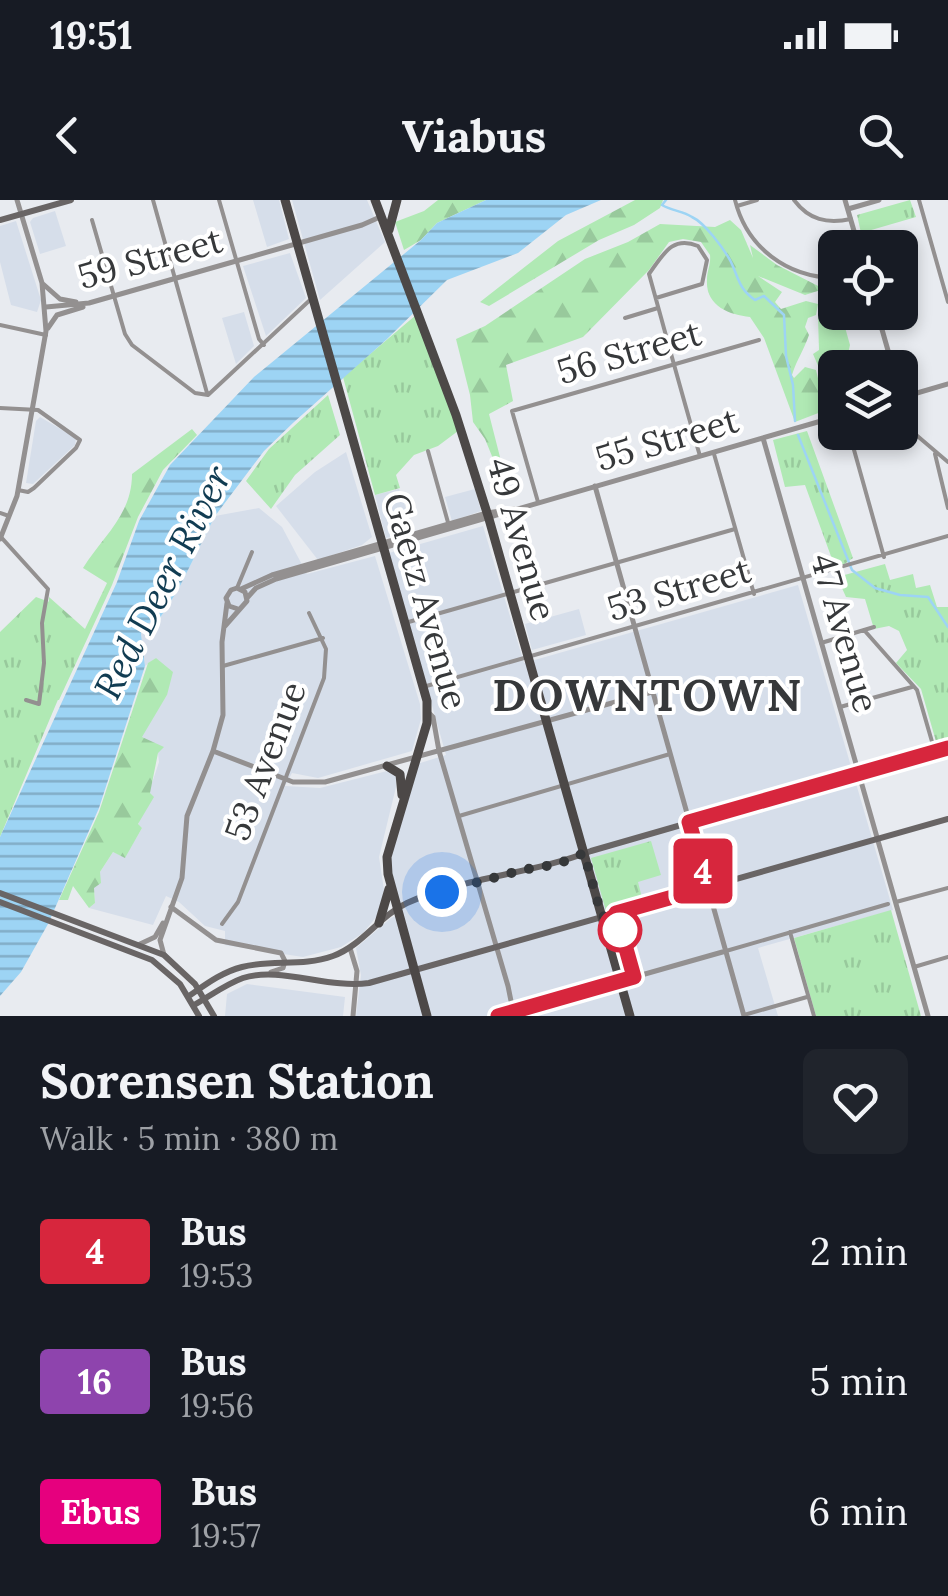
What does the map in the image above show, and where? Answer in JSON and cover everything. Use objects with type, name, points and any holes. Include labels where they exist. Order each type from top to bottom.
[{"type":"main road","points":[[0,220],[71,200]]},
{"type":"main road","name":"Gaetz Avenue","points":[[285,200],[428,712]]},
{"type":"main road","name":"49 Avenue","points":[[375,200],[433,352],[488,516],[630,1016]]},
{"type":"main road","points":[[390,238],[390,220],[397,200]]},
{"type":"main road","points":[[427,1016],[390,882],[387,853],[428,712]]},
{"type":"main road","points":[[189,996],[234,969],[255,964],[314,962],[350,948],[398,908],[476,882],[550,866],[948,748]]},
{"type":"main road","points":[[387,766],[402,776],[402,803]]},
{"type":"main road","points":[[194,1005],[254,975],[356,985],[948,819]]},
{"type":"main road","points":[[380,923],[390,882]]},
{"type":"main road","points":[[0,893],[152,960],[174,978],[199,1016]]},
{"type":"main road","points":[[0,902],[140,944],[164,955],[199,989],[214,1016]]},
{"type":"street","points":[[17,200],[46,307],[46,333],[18,490],[0,538],[48,589],[42,623],[42,704],[26,700]]},
{"type":"street","points":[[152,200],[208,394]]},
{"type":"street","points":[[219,200],[258,339],[264,345]]},
{"type":"street","points":[[757,200],[736,203],[756,243],[780,264],[818,277]]},
{"type":"street","points":[[794,200],[818,220],[850,219]]},
{"type":"street","points":[[845,200],[853,230]]},
{"type":"street","points":[[848,209],[878,200]]},
{"type":"street","points":[[919,200],[948,302]]},
{"type":"street","name":"59 Street","points":[[46,307],[89,303],[362,226],[381,216]]},
{"type":"street","points":[[92,220],[124,334],[132,345],[195,394],[208,394],[311,298]]},
{"type":"street","points":[[656,298],[702,284],[707,264],[698,246],[682,242],[666,250],[649,274],[700,456]]},
{"type":"street","points":[[42,284],[64,301],[89,303]]},
{"type":"street","points":[[46,333],[57,315],[89,303]]},
{"type":"street","points":[[625,318],[658,308]]},
{"type":"street","points":[[0,325],[46,333]]},
{"type":"street","name":"56 Street","points":[[538,502],[512,411],[759,340]]},
{"type":"street","points":[[918,393],[948,384]]},
{"type":"street","points":[[0,408],[33,409],[81,440],[32,490],[18,490]]},
{"type":"street","name":"55 Street","points":[[239,588],[272,574],[818,422]]},
{"type":"street","points":[[918,437],[948,462]]},
{"type":"street","name":"47 Avenue","points":[[762,438],[878,839],[892,903],[928,1016]]},
{"type":"street","points":[[853,450],[884,557]]},
{"type":"street","points":[[428,451],[449,527]]},
{"type":"street","points":[[714,452],[754,594]]},
{"type":"street","points":[[936,454],[948,508]]},
{"type":"street","points":[[594,486],[743,1016],[808,996]]},
{"type":"street","points":[[0,513],[10,516]]},
{"type":"street","points":[[404,623],[736,530]]},
{"type":"street","name":"53 Street","points":[[423,687],[948,536]]},
{"type":"street","name":"55 Street","points":[[248,598],[252,590],[268,582],[382,546]]},
{"type":"street","points":[[239,588],[252,552]]},
{"type":"street","points":[[225,626],[246,604],[248,598],[239,588]]},
{"type":"street","points":[[164,955],[160,940],[183,871],[187,816],[223,715],[228,592],[239,588]]},
{"type":"street","points":[[227,603],[238,609]]},
{"type":"street","name":"53 Avenue","points":[[222,924],[236,905],[324,678],[327,662],[323,638],[309,613]]},
{"type":"street","points":[[822,642],[874,628]]},
{"type":"street","points":[[864,630],[914,686],[935,752]]},
{"type":"street","points":[[223,666],[323,638]]},
{"type":"street","points":[[840,707],[914,686]]},
{"type":"street","points":[[213,751],[285,779],[318,783],[652,692]]},
{"type":"street","name":"Gaetz Avenue","points":[[428,712],[433,716],[439,751],[513,1014]]},
{"type":"street","points":[[457,817],[670,754]]},
{"type":"street","points":[[497,1016],[948,888]]},
{"type":"street","points":[[140,944],[155,937],[170,909]]},
{"type":"street","points":[[170,909],[212,938],[278,951],[284,956],[278,972],[254,975]]},
{"type":"street","points":[[790,932],[814,1016]]},
{"type":"street","points":[[252,947],[258,955],[255,964]]},
{"type":"street","points":[[350,948],[356,967],[353,1016]]},
{"type":"street","points":[[914,967],[948,957]]},
{"type":"shaded area","points":[[253,200],[279,200],[289,239],[267,247]]},
{"type":"shaded area","points":[[292,200],[367,200],[385,242],[320,300]]},
{"type":"shaded area","points":[[55,211],[66,246],[40,254],[30,222]]},
{"type":"shaded area","points":[[16,221],[41,300],[37,312],[11,305],[0,262],[0,226]]},
{"type":"shaded area","points":[[290,253],[306,298],[266,336],[243,266]]},
{"type":"shaded area","points":[[244,312],[254,346],[236,364],[222,318]]},
{"type":"shaded area","points":[[40,417],[76,438],[75,445],[33,484],[26,483],[36,421]]},
{"type":"shaded area","points":[[346,452],[372,537],[362,545],[318,560],[276,506],[315,472]]},
{"type":"shaded area","points":[[399,489],[414,531],[386,538],[375,495]]},
{"type":"shaded area","points":[[475,489],[481,511],[452,521],[445,497]]},
{"type":"shaded area","points":[[259,508],[282,527],[307,574],[375,556],[420,704],[421,719],[412,751],[318,778],[292,773],[285,786],[320,788],[391,770],[396,777],[379,857],[384,890],[382,910],[363,933],[341,947],[303,957],[225,945],[225,931],[205,926],[179,902],[166,896],[153,925],[89,908],[95,903],[94,888],[100,872],[113,852],[125,857],[142,828],[138,825],[159,762],[158,753],[141,737],[167,695],[156,658],[145,666],[143,623],[158,621],[215,516]]},
{"type":"shaded area","points":[[483,526],[524,663],[798,585],[893,910],[758,948],[778,1016],[356,1016],[361,975],[356,948],[402,913],[389,862],[417,764],[446,755],[389,553]]},
{"type":"shaded area","points":[[579,609],[586,635],[532,650],[525,624]]},
{"type":"shaded area","points":[[247,984],[345,997],[343,1016],[225,1016],[227,994]]},
{"type":"green space","points":[[438,200],[486,200],[437,223],[421,240],[404,250],[395,222],[424,211]]},
{"type":"green space","points":[[635,200],[663,200],[660,208],[634,225],[599,240],[489,306],[480,302],[558,241]]},
{"type":"green space","points":[[910,200],[916,217],[860,230],[857,215]]},
{"type":"green space","points":[[730,220],[741,230],[753,258],[750,245],[777,265],[818,286],[818,291],[805,295],[758,276],[782,292],[775,302],[781,309],[806,301],[818,304],[816,315],[808,318],[805,327],[809,335],[792,375],[794,378],[805,367],[816,370],[818,413],[795,422],[764,338],[750,317],[734,314],[714,302],[707,288],[710,255],[701,242],[683,239],[669,242],[649,270],[583,337],[506,365],[513,401],[489,414],[501,461],[496,466],[473,422],[456,339],[485,326],[585,259],[660,224],[715,227]]},
{"type":"green space","points":[[416,315],[458,431],[438,446],[414,455],[396,475],[400,488],[375,495],[343,377]]},
{"type":"green space","points":[[818,330],[846,330],[849,350],[819,350]]},
{"type":"green space","points":[[328,395],[340,435],[295,475],[271,509],[246,481],[269,449]]},
{"type":"green space","points":[[192,429],[197,435],[163,470],[138,517],[112,585],[59,700],[45,699],[49,597],[85,629],[107,583],[83,568],[122,513],[132,474]]},
{"type":"green space","points":[[807,431],[853,558],[836,570],[805,485],[785,487],[773,440]]},
{"type":"green space","points":[[885,564],[890,580],[913,574],[916,588],[930,585],[937,607],[948,607],[948,743],[937,745],[921,689],[896,663],[907,650],[899,631],[889,626],[874,629],[865,599],[846,597],[837,577]]},
{"type":"green space","points":[[36,597],[55,604],[84,638],[0,837],[0,632]]},
{"type":"green space","points":[[156,658],[173,672],[167,695],[142,737],[164,747],[158,753],[150,793],[154,797],[138,824],[142,828],[125,858],[113,852],[100,872],[101,883],[94,888],[95,903],[89,908],[73,886],[68,900],[59,900],[99,812],[148,663]]},
{"type":"green space","points":[[651,841],[661,875],[638,882],[643,902],[606,911],[591,858]]},
{"type":"green space","points":[[891,910],[921,1016],[816,1016],[794,938]]},
{"type":"water","name":"Red Deer River","points":[[486,200],[601,200],[566,215],[518,253],[447,280],[264,451],[215,516],[158,621],[143,624],[145,666],[99,808],[48,924],[21,972],[0,996],[0,837],[117,582],[139,521],[170,465],[254,377],[437,223]]},
{"type":"waterway","points":[[666,200],[662,205],[689,215],[708,230],[749,296],[755,300],[764,296],[784,315],[795,421]]},
{"type":"waterway","points":[[798,435],[852,570],[875,588],[928,597],[948,627]]},
{"type":"bus line","name":"4","points":[[498,1016],[634,977],[616,913],[708,887],[689,822],[948,748]]},
{"type":"district","name":"DOWNTOWN","points":[[648,694]]},
{"type":"route","points":[[442,892],[558,864],[584,853],[602,917],[616,913],[620,930]]}]
